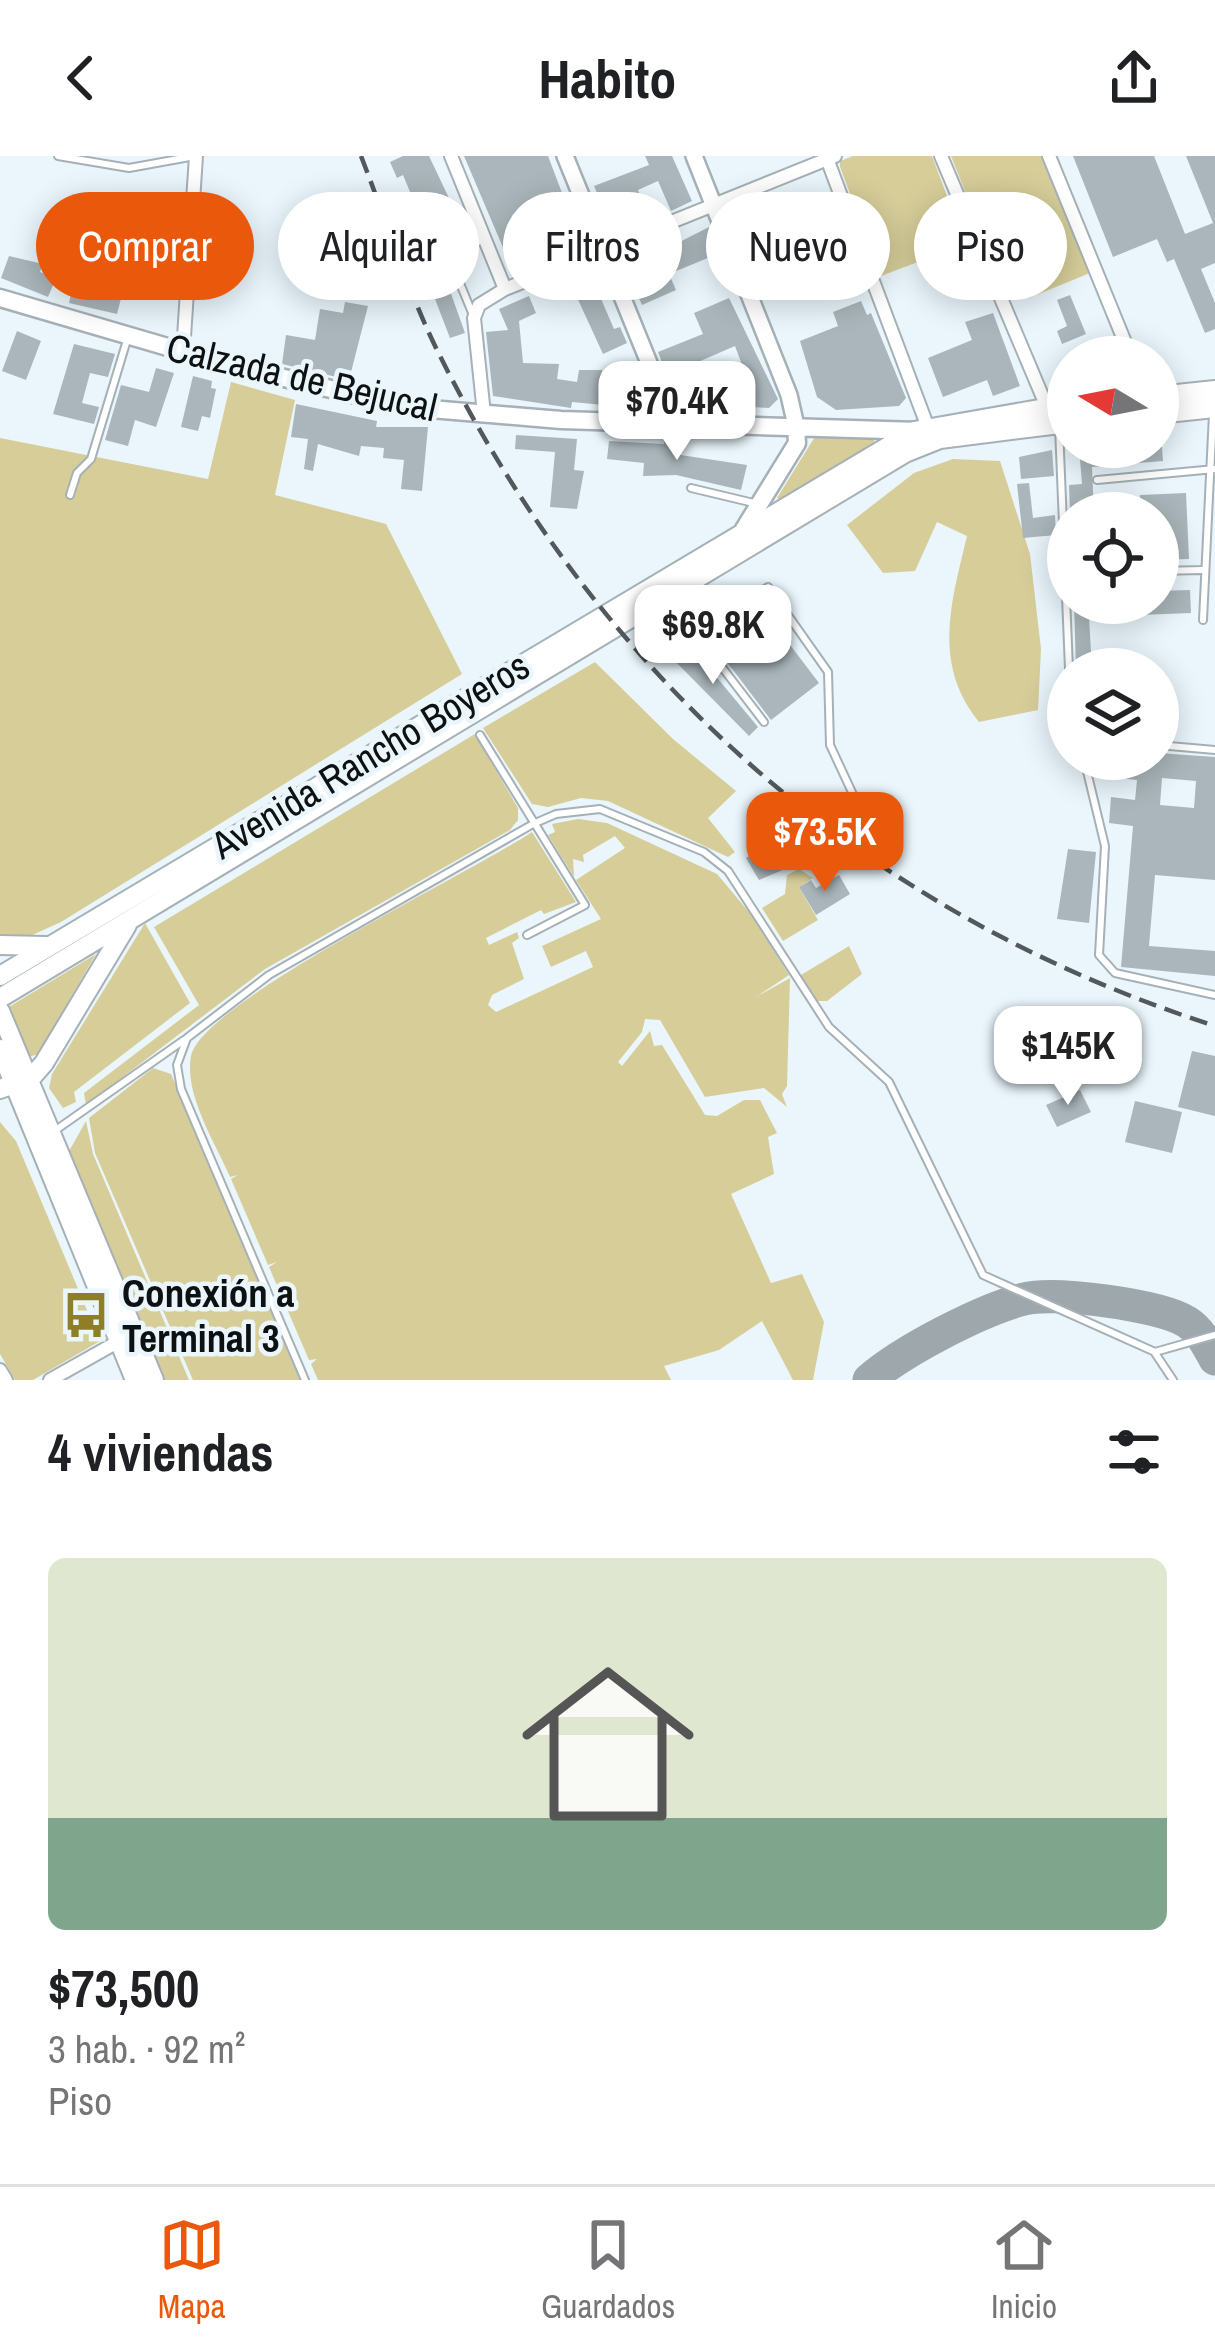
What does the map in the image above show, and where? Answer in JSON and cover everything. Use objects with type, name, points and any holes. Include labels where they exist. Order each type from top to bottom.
[{"type":"main road","name":"Calzada de Bejucal","points":[[0,298],[332,393],[484,415],[920,428],[969,434]]},
{"type":"main road","points":[[1179,398],[1214,402]]},
{"type":"main road","points":[[1179,410],[1214,402]]},
{"type":"main road","name":"Avenida Rancho Boyeros","points":[[0,976],[920,428],[1047,418]]},
{"type":"main road","name":"Avenida Rancho Boyeros","points":[[0,998],[905,453],[969,434],[1047,419]]},
{"type":"main road","points":[[710,572],[761,505],[797,443],[796,425]]},
{"type":"main road","points":[[12,1088],[138,913]]},
{"type":"main road","points":[[0,945],[50,945]]},
{"type":"main road","points":[[0,1011],[12,1088],[53,1132],[125,1338],[135,1380]]},
{"type":"main road","points":[[0,1049],[12,1088],[125,1338],[154,1380]]},
{"type":"street","points":[[183,352],[195,156]]},
{"type":"street","points":[[451,156],[503,284]]},
{"type":"street","points":[[565,156],[580,192]]},
{"type":"street","points":[[694,156],[709,192]]},
{"type":"street","points":[[941,156],[1047,390]]},
{"type":"street","points":[[1049,156],[1122,336]]},
{"type":"street","points":[[742,192],[830,157],[920,428]]},
{"type":"street","points":[[484,415],[475,318],[479,305],[503,290]]},
{"type":"street","points":[[624,300],[673,422]]},
{"type":"street","points":[[750,300],[796,425]]},
{"type":"street","points":[[50,1380],[125,1338]]},
{"type":"street","points":[[0,1370],[6,1380]]},
{"type":"lane","points":[[58,156],[129,168],[195,156]]},
{"type":"lane","points":[[475,318],[452,263],[459,251],[484,239]]},
{"type":"lane","points":[[70,495],[77,473],[91,459],[128,336]]},
{"type":"lane","points":[[1203,620],[1214,402]]},
{"type":"lane","points":[[1097,480],[1213,468]]},
{"type":"lane","points":[[691,488],[761,505]]},
{"type":"lane","points":[[1179,571],[1203,570]]},
{"type":"lane","points":[[695,632],[768,587],[827,671],[830,745],[857,803]]},
{"type":"lane","points":[[653,606],[695,632],[764,722]]},
{"type":"lane","points":[[480,735],[585,905],[527,935]]},
{"type":"lane","points":[[1179,747],[1215,750]]},
{"type":"lane","points":[[1089,780],[1105,846],[1099,955],[1115,973],[1215,995]]},
{"type":"lane","points":[[53,1132],[269,975],[533,824],[571,811],[600,809],[717,860],[746,895],[829,1027],[890,1082],[982,1275],[1155,1352],[1173,1380]]},
{"type":"lane","points":[[187,1037],[177,1065],[181,1088],[305,1380]]},
{"type":"lane","points":[[1155,1352],[1215,1335]]},
{"type":"shaded area","points":[[853,156],[932,156],[946,192],[914,192],[914,263],[890,273],[890,192],[849,192],[840,161]]},
{"type":"shaded area","points":[[951,156],[1043,156],[1057,192],[965,192]]},
{"type":"shaded area","points":[[1067,216],[1090,273],[1067,282]]},
{"type":"shaded area","points":[[231,382],[295,400],[275,495],[386,524],[462,674],[61,922],[30,936],[0,934],[0,438],[208,479]]},
{"type":"shaded area","points":[[816,435],[874,438],[874,444],[781,500],[777,498]]},
{"type":"shaded area","points":[[953,459],[1000,461],[1030,554],[1041,649],[1038,710],[979,722],[955,678],[949,632],[967,536],[937,522],[915,571],[883,573],[847,525],[914,473]]},
{"type":"shaded area","points":[[595,662],[673,739],[736,791],[708,818],[735,852],[728,857],[608,801],[581,798],[548,807],[532,804],[483,728]]},
{"type":"shaded area","points":[[475,734],[518,808],[518,820],[510,830],[265,969],[86,1105],[84,1093],[199,1005],[154,927]]},
{"type":"shaded area","points":[[578,819],[607,823],[717,874],[754,918],[789,975],[756,997],[790,978],[787,1086],[782,1094],[787,1107],[764,1088],[705,1097],[660,1020],[645,1019],[642,1032],[618,1062],[622,1066],[650,1031],[654,1046],[662,1045],[705,1115],[717,1116],[744,1100],[760,1100],[777,1133],[768,1137],[774,1174],[731,1194],[771,1283],[802,1274],[824,1322],[813,1380],[793,1380],[762,1321],[719,1350],[664,1366],[671,1380],[318,1380],[311,1364],[317,1359],[309,1360],[269,1267],[277,1262],[268,1265],[231,1179],[238,1175],[230,1177],[202,1118],[192,1086],[191,1056],[206,1033],[288,972],[532,832],[576,902],[544,914],[541,910],[486,938],[489,945],[517,932],[519,938],[512,943],[524,979],[492,995],[488,1005],[496,1012],[593,967],[586,951],[551,967],[542,946],[601,919],[576,880],[625,848],[615,836],[583,855],[584,862],[573,859],[574,877],[548,835],[555,832],[552,824]]},
{"type":"shaded area","points":[[799,869],[813,878],[799,887],[818,920],[783,941],[762,908],[785,894],[787,875]]},
{"type":"shaded area","points":[[145,923],[190,1003],[74,1092],[76,1102],[63,1108],[49,1088],[52,1074]]},
{"type":"shaded area","points":[[849,946],[862,974],[827,1001],[817,1001],[801,975]]},
{"type":"shaded area","points":[[96,954],[38,1054],[29,1057],[7,1008]]},
{"type":"shaded area","points":[[153,1068],[171,1074],[304,1380],[193,1380],[95,1153],[89,1118]]},
{"type":"shaded area","points":[[86,1121],[93,1154],[189,1380],[161,1380],[68,1153]]},
{"type":"shaded area","points":[[0,1122],[16,1141],[100,1341],[33,1380],[15,1380],[0,1354]]},
{"type":"building","points":[[403,156],[429,156],[446,192],[410,192],[390,162]]},
{"type":"building","points":[[464,156],[548,156],[562,192],[503,192],[503,248]]},
{"type":"building","points":[[645,156],[672,156],[692,201],[682,206],[682,192],[663,192],[658,181],[639,192],[597,192],[594,186],[649,165]]},
{"type":"building","points":[[1073,156],[1154,156],[1185,234],[1213,223],[1186,156],[1215,156],[1215,263],[1201,269],[1215,303],[1215,329],[1205,333],[1174,259],[1167,262],[1157,239],[1113,257]]},
{"type":"building","points":[[706,229],[706,259],[682,269],[682,241]]},
{"type":"building","points":[[9,256],[36,262],[36,292],[1,278]]},
{"type":"building","points":[[1067,296],[1086,334],[1059,336],[1057,331],[1067,326],[1057,300]]},
{"type":"building","points":[[70,300],[121,300],[117,314]]},
{"type":"building","points":[[435,300],[453,300],[465,333],[450,338]]},
{"type":"building","points":[[531,300],[536,313],[519,321],[523,363],[559,364],[557,379],[577,382],[579,370],[602,370],[601,380],[617,382],[614,406],[572,402],[571,408],[493,396],[486,332],[508,330],[499,309]]},
{"type":"building","points":[[578,300],[602,300],[614,329],[620,327],[627,343],[603,354]]},
{"type":"building","points":[[730,300],[778,399],[769,408],[689,403],[682,382],[751,389],[735,346],[698,362],[701,370],[670,383],[658,352],[703,334],[694,313]]},
{"type":"building","points":[[861,301],[867,315],[871,313],[906,398],[899,406],[836,410],[817,397],[800,341],[838,326],[833,312]]},
{"type":"building","points":[[345,302],[368,306],[349,380],[282,364],[286,335],[315,340],[320,309],[343,313]]},
{"type":"building","points":[[993,313],[1020,386],[993,396],[987,380],[943,397],[928,358],[972,340],[965,322]]},
{"type":"building","points":[[17,331],[41,341],[26,380],[2,371]]},
{"type":"building","points":[[74,344],[115,354],[108,377],[90,373],[82,403],[99,407],[94,424],[53,414]]},
{"type":"building","points":[[156,368],[174,373],[156,427],[135,420],[128,446],[105,440],[121,385],[149,392]]},
{"type":"building","points":[[193,376],[212,381],[211,388],[216,389],[210,418],[202,416],[198,431],[181,427]]},
{"type":"building","points":[[296,404],[377,421],[376,427],[428,427],[422,491],[401,489],[404,460],[383,458],[384,448],[361,446],[359,456],[318,444],[313,471],[304,469],[308,439],[291,437]]},
{"type":"building","points":[[516,435],[577,439],[574,470],[584,471],[577,509],[550,507],[555,452],[515,449]]},
{"type":"building","points":[[665,437],[676,438],[674,454],[747,465],[741,490],[676,475],[643,476],[644,463],[607,459],[609,441],[664,444]]},
{"type":"building","points":[[1047,451],[1047,468],[1053,468],[1054,476],[1021,479],[1019,457]]},
{"type":"building","points":[[1081,468],[1092,468],[1093,492],[1069,492],[1069,485],[1082,484]]},
{"type":"building","points":[[1029,483],[1033,518],[1047,516],[1047,536],[1023,538],[1017,484]]},
{"type":"building","points":[[1179,493],[1186,493],[1189,559],[1179,559]]},
{"type":"building","points":[[1179,590],[1190,590],[1191,613],[1179,613]]},
{"type":"building","points":[[762,608],[819,683],[771,720],[714,645]]},
{"type":"building","points":[[1075,624],[1089,624],[1091,648],[1075,648]]},
{"type":"building","points":[[689,644],[758,727],[749,736],[671,657]]},
{"type":"building","points":[[1179,754],[1215,757],[1215,880],[1155,875],[1149,946],[1215,951],[1215,976],[1121,967],[1133,826],[1109,823],[1111,797],[1135,800],[1137,780],[1162,780],[1160,805],[1194,808],[1196,781],[1179,780]]},
{"type":"building","points":[[772,830],[792,866],[759,880],[746,858],[759,850],[762,836]]},
{"type":"building","points":[[1068,849],[1096,852],[1089,923],[1057,919]]},
{"type":"building","points":[[839,875],[850,894],[816,915],[799,887],[811,880],[816,888]]},
{"type":"building","points":[[1192,1051],[1215,1056],[1215,1116],[1178,1107]]},
{"type":"building","points":[[1080,1090],[1091,1112],[1057,1127],[1046,1105]]},
{"type":"building","points":[[1135,1101],[1182,1112],[1172,1153],[1125,1142]]},
{"type":"taxiway","points":[[869,1380],[965,1322],[1006,1304],[1039,1297],[1107,1301],[1174,1316],[1196,1330],[1215,1359]]},
{"type":"railway","points":[[361,156],[426,327],[503,469],[578,579],[663,679],[756,769],[858,849],[968,919],[1088,978],[1215,1026]]},
{"type":"place","name":"Conexión a Terminal 3","points":[[86,1315]]}]
